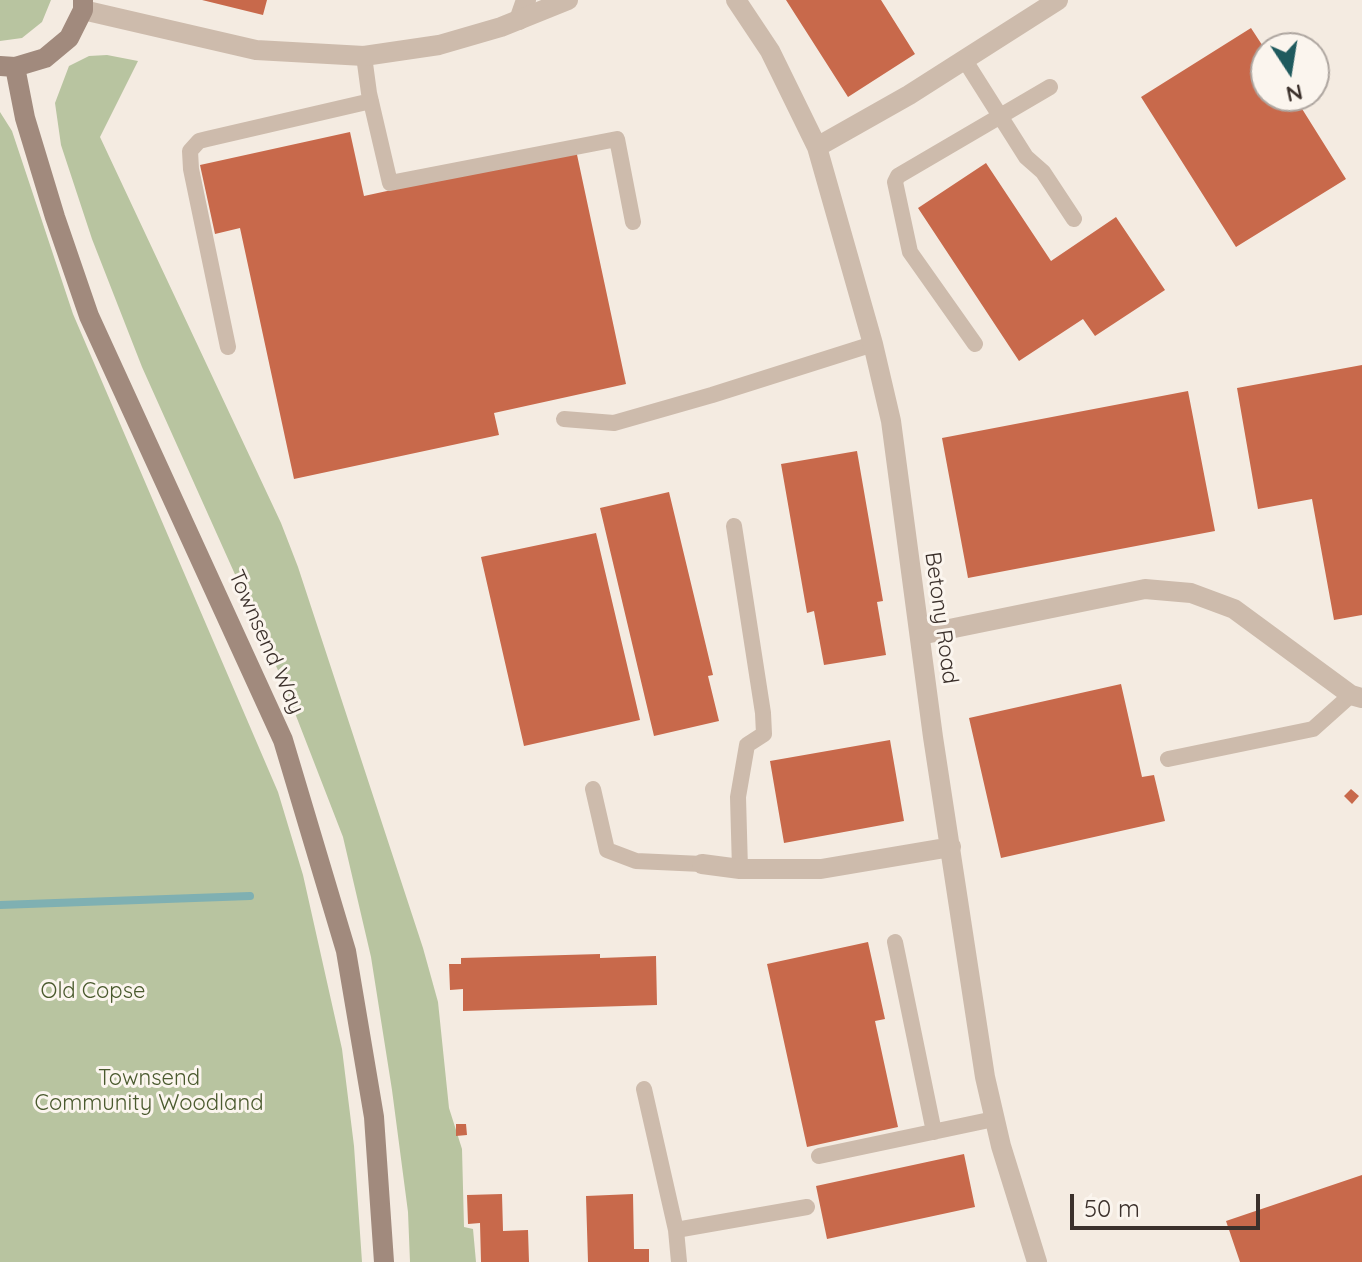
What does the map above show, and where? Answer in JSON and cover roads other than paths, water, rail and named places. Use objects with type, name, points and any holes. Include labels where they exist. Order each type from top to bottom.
[{"type":"main road","name":"Townsend Way","points":[[83,5],[69,38],[45,58],[7,67],[89,316],[283,740],[346,951],[374,1117],[384,1262]]},
{"type":"street","points":[[83,5],[256,50],[364,56],[439,45],[522,10],[568,0]]},
{"type":"street","name":"Betony Road","points":[[736,0],[770,51],[817,147],[873,344],[891,421],[971,995],[994,1119],[1037,1262]]},
{"type":"street","points":[[817,147],[909,95],[1058,0]]},
{"type":"street","points":[[920,635],[1145,589],[1191,593],[1234,609],[1357,696]]},
{"type":"street","points":[[702,864],[740,869],[821,869],[951,847]]},
{"type":"lane","points":[[364,56],[390,183],[617,139],[633,222]]},
{"type":"lane","points":[[964,59],[1026,157],[1043,172],[1074,219]]},
{"type":"lane","points":[[975,344],[910,252],[895,182],[898,176],[1050,87]]},
{"type":"lane","points":[[228,347],[191,169],[190,151],[199,141],[371,101]]},
{"type":"lane","points":[[564,419],[614,423],[873,344]]},
{"type":"lane","points":[[734,526],[764,734],[747,745],[738,797],[740,869]]},
{"type":"lane","points":[[1168,759],[1313,729],[1357,696]]},
{"type":"lane","points":[[593,789],[607,850],[636,861],[702,864]]},
{"type":"lane","points":[[895,942],[934,1132]]},
{"type":"lane","points":[[644,1089],[676,1230],[679,1262]]},
{"type":"lane","points":[[819,1156],[994,1119]]},
{"type":"lane","points":[[676,1230],[807,1207]]},
{"type":"waterway","points":[[0,905],[250,896]]},
{"type":"park label","name":"Old Copse","points":[[93,991]]},
{"type":"park label","name":"Townsend Community Woodland","points":[[149,1090]]}]
